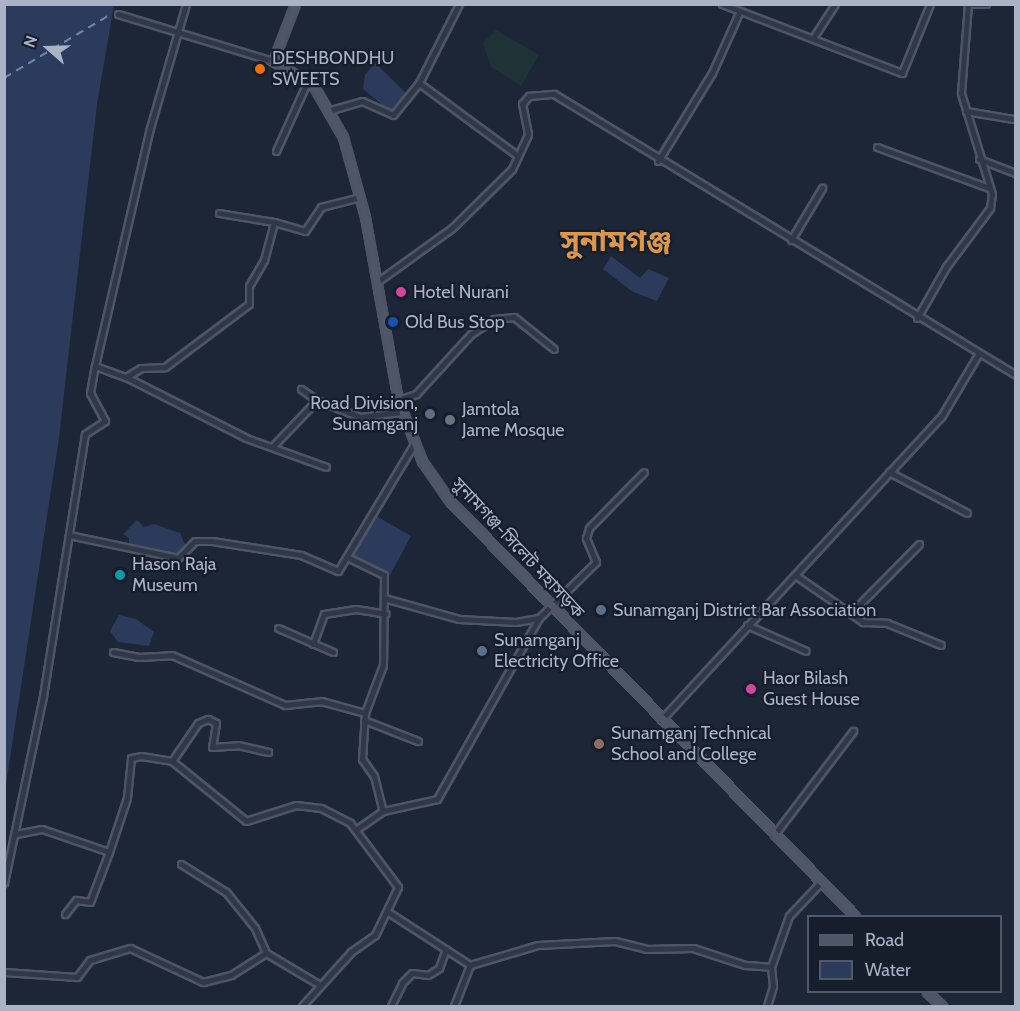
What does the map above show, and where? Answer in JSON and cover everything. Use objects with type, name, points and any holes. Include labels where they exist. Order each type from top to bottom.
[{"type":"main road","points":[[273,61],[295,4]]},
{"type":"main road","name":"সুনামগঞ্জ-সিলেট মহাসড়ক","points":[[273,61],[308,80],[331,110],[360,197],[401,412],[414,444],[449,500],[661,720],[854,915]]},
{"type":"main road","points":[[928,993],[942,1006]]},
{"type":"street","points":[[4,883],[16,834],[85,434],[105,421],[90,393],[95,366],[150,128],[180,32],[186,4]]},
{"type":"street","points":[[331,110],[362,101],[393,115],[419,83],[459,4]]},
{"type":"street","points":[[722,4],[739,13],[813,38],[902,73],[930,4]]},
{"type":"street","points":[[813,38],[835,4]]},
{"type":"street","points":[[917,318],[946,267],[990,208],[989,188],[966,111],[961,83],[969,4],[986,4]]},
{"type":"street","points":[[658,161],[712,73],[739,13]]},
{"type":"street","points":[[118,15],[273,61]]},
{"type":"street","points":[[276,151],[308,80]]},
{"type":"street","points":[[419,83],[518,156]]},
{"type":"street","points":[[377,282],[452,228],[512,169],[528,134],[522,104],[529,96],[554,94],[658,161],[917,318],[1016,375]]},
{"type":"street","points":[[966,111],[1013,119]]},
{"type":"street","points":[[877,147],[989,188]]},
{"type":"street","points":[[979,159],[1016,173]]},
{"type":"street","points":[[791,240],[822,188]]},
{"type":"street","points":[[219,213],[274,222],[305,231],[321,207],[360,197]]},
{"type":"street","points":[[126,377],[141,368],[165,367],[249,304],[249,286],[264,260],[274,222]]},
{"type":"street","points":[[398,400],[416,394],[471,334],[494,319],[514,317],[554,349]]},
{"type":"street","points":[[661,720],[941,417],[979,353]]},
{"type":"street","points":[[95,366],[126,377],[246,438],[326,466]]},
{"type":"street","points":[[301,388],[317,400],[360,417],[401,412]]},
{"type":"street","points":[[273,446],[317,400]]},
{"type":"street","points":[[69,535],[178,558],[195,541],[212,541],[301,555],[338,572],[414,444]]},
{"type":"street","points":[[357,829],[383,811],[437,799],[539,618],[596,562],[586,538],[589,528],[644,472]]},
{"type":"street","points":[[889,472],[967,513]]},
{"type":"street","points":[[851,613],[919,544]]},
{"type":"street","points":[[347,557],[384,576],[386,614],[382,666],[364,713],[362,759],[374,776],[383,811]]},
{"type":"street","points":[[795,575],[863,622],[887,622],[941,645]]},
{"type":"street","points":[[384,598],[452,618],[516,622],[539,618]]},
{"type":"street","points":[[313,644],[324,614],[356,609],[386,614]]},
{"type":"street","points":[[747,625],[806,651]]},
{"type":"street","points":[[278,628],[333,652]]},
{"type":"street","points":[[113,652],[139,657],[172,655],[285,705],[321,701],[364,713]]},
{"type":"street","points":[[172,761],[198,723],[208,719],[216,723],[212,747],[238,745],[268,752]]},
{"type":"street","points":[[364,720],[418,741]]},
{"type":"street","points":[[774,835],[853,731]]},
{"type":"street","points":[[65,914],[76,900],[90,902],[127,798],[131,758],[172,761],[246,821],[296,805],[321,808],[357,829],[397,885],[388,912],[375,935],[320,985],[302,1006]]},
{"type":"street","points":[[16,834],[42,830],[109,852]]},
{"type":"street","points":[[181,864],[226,892],[255,928],[266,953],[320,985]]},
{"type":"street","points":[[767,1006],[773,986],[771,967],[789,916],[821,882]]},
{"type":"street","points":[[388,912],[470,965]]},
{"type":"street","points":[[470,965],[538,945],[615,941],[646,949],[708,950],[745,965],[771,967]]},
{"type":"street","points":[[4,972],[77,977],[90,960],[130,948],[203,982],[231,975],[266,953]]},
{"type":"street","points":[[392,1006],[402,982],[412,973],[429,975],[439,968],[446,949]]},
{"type":"street","points":[[454,1006],[470,965]]},
{"type":"green space","points":[[496,30],[539,55],[521,86],[491,67],[483,43]]},
{"type":"water","points":[[5,4],[114,5],[97,104],[59,438],[5,791]]},
{"type":"water","points":[[375,63],[408,95],[391,112],[363,89],[365,75]]},
{"type":"water","points":[[611,256],[640,278],[648,269],[669,278],[657,301],[633,292],[603,269]]},
{"type":"water","points":[[376,516],[411,536],[390,575],[354,555]]},
{"type":"water","points":[[137,520],[144,527],[154,524],[180,533],[186,547],[177,557],[129,546],[129,538],[123,534]]},
{"type":"water","points":[[119,615],[136,619],[154,632],[149,646],[118,642],[110,631]]},
{"type":"ferry route","points":[[4,78],[111,14]]},
{"type":"place","name":"DESHBONDHU SWEETS","points":[[260,69]]},
{"type":"place","name":"Hotel Nurani","points":[[401,292]]},
{"type":"place","name":"Old Bus Stop","points":[[393,322]]},
{"type":"place","name":"Road Division, Sunamganj","points":[[430,414]]},
{"type":"place","name":"Jamtola Jame Mosque","points":[[450,420]]},
{"type":"place","name":"Hason Raja Museum","points":[[120,575]]},
{"type":"place","name":"Sunamganj District Bar Association","points":[[601,610]]},
{"type":"place","name":"Sunamganj Electricity Office","points":[[482,651]]},
{"type":"place","name":"Haor Bilash Guest House","points":[[751,689]]},
{"type":"place","name":"Sunamganj Technical School and College","points":[[599,744]]},
{"type":"district","name":"সুনামগঞ্জ","points":[[616,241]]}]
